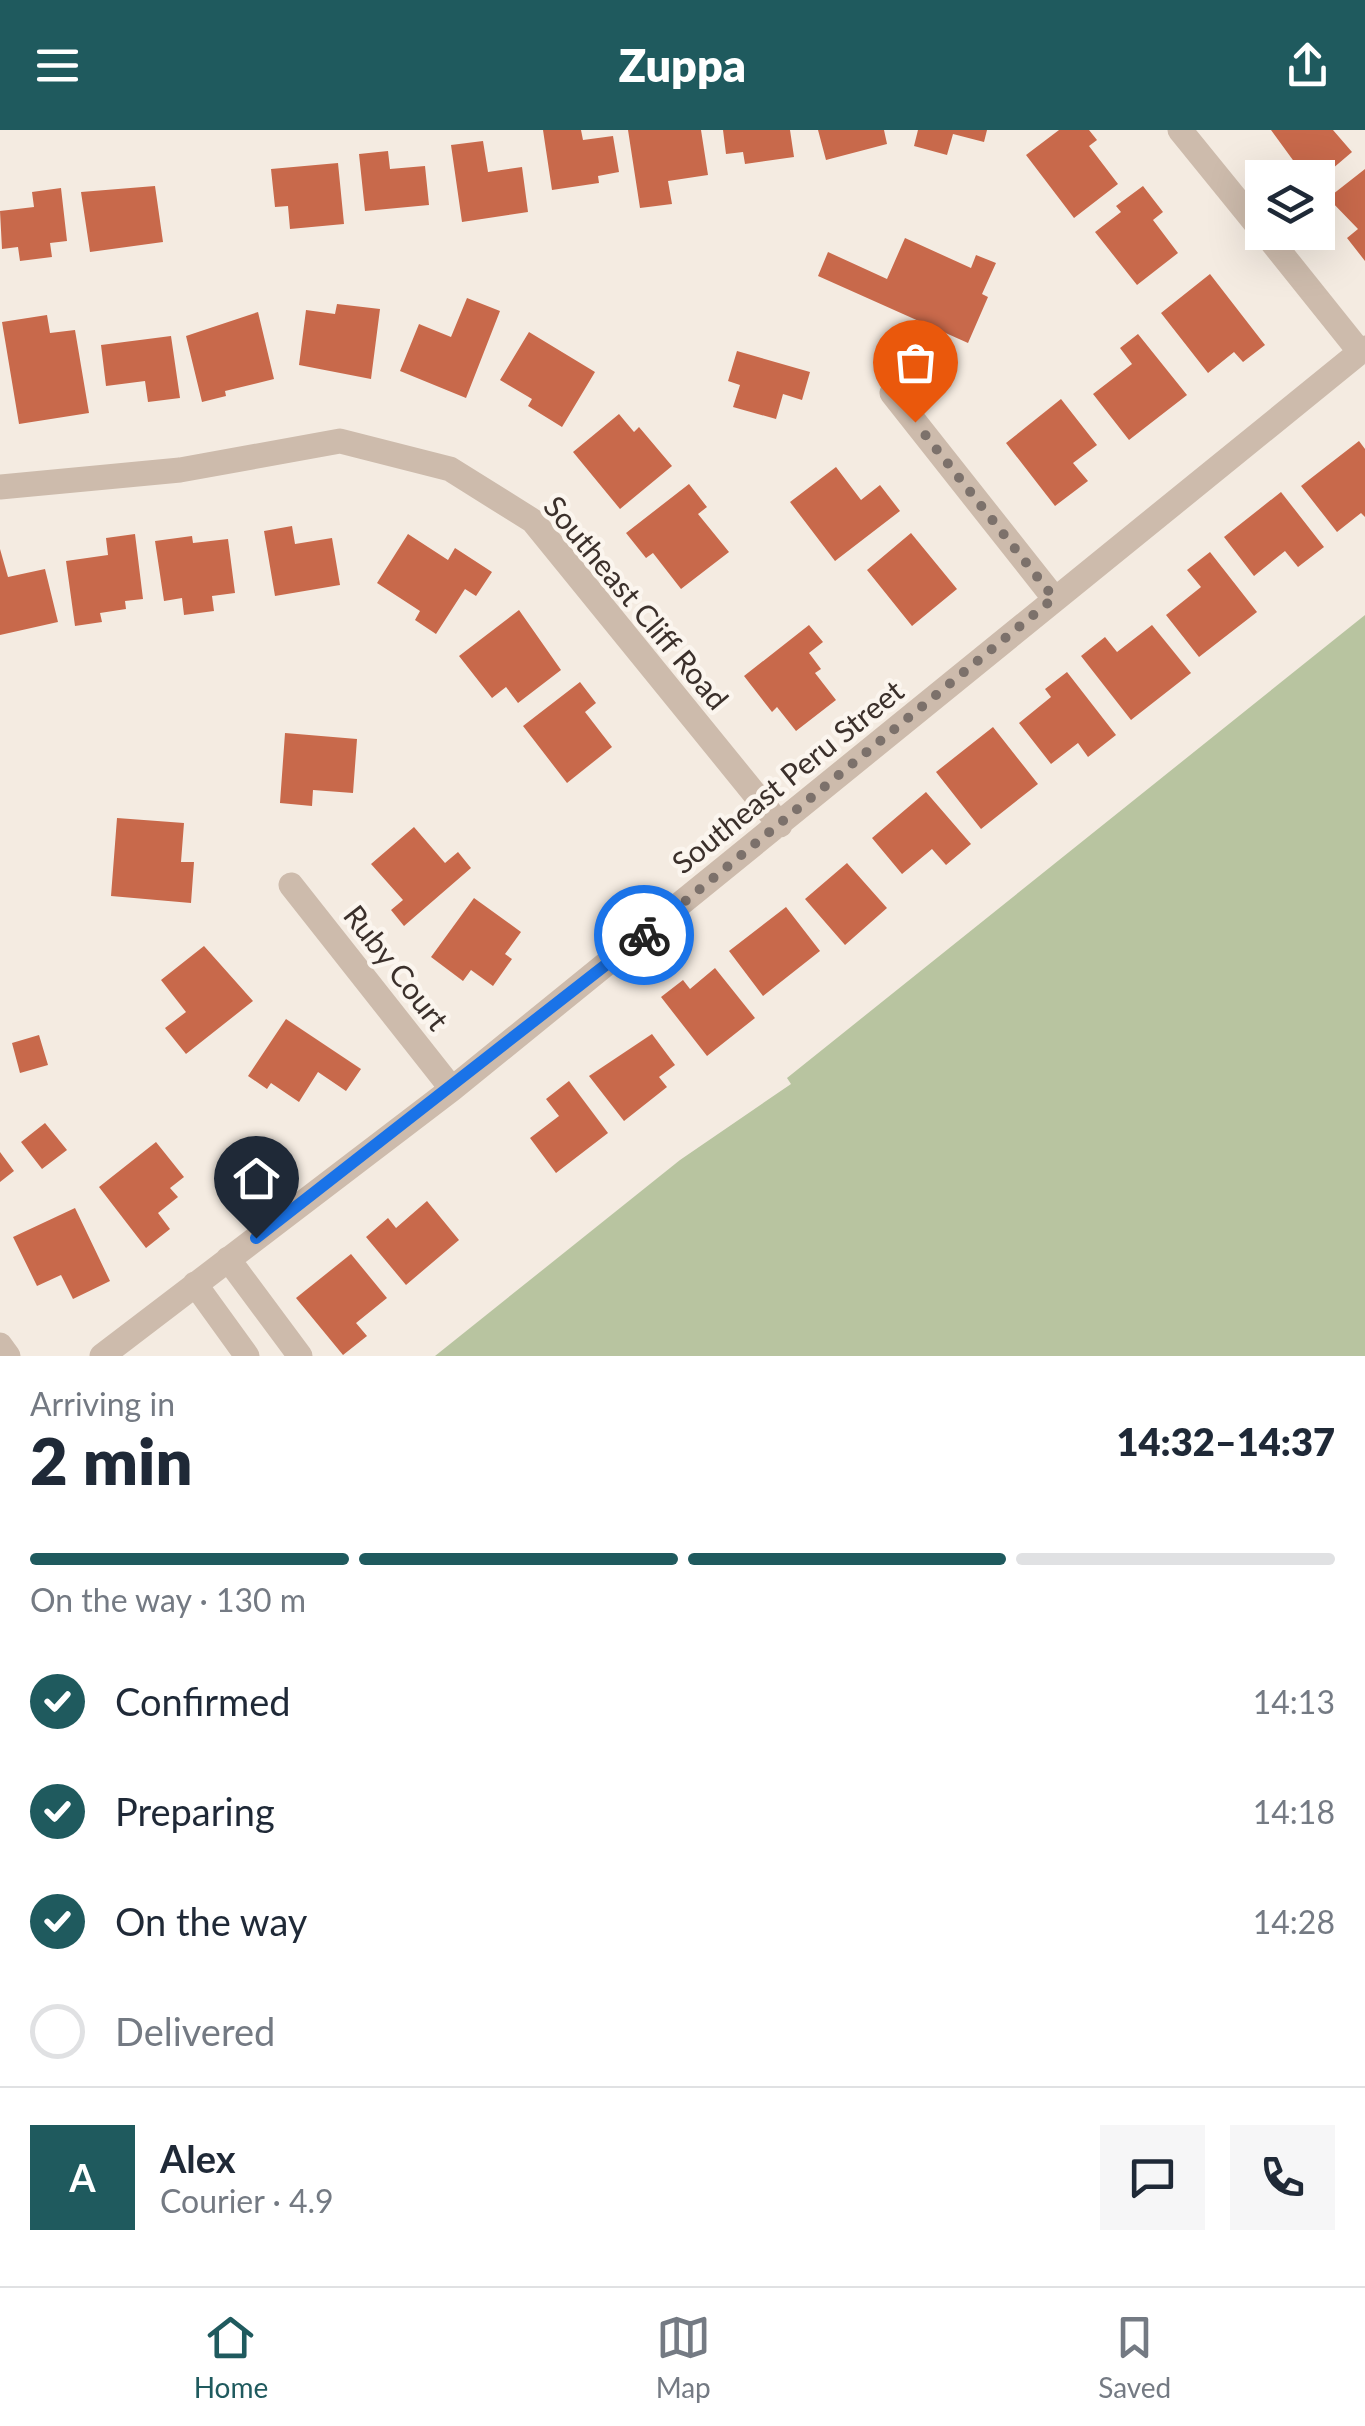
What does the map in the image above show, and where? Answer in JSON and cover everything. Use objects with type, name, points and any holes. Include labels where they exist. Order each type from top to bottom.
[{"type":"street","points":[[1180,130],[1245,210]]},
{"type":"street","points":[[1278,250],[1363,350]]},
{"type":"street","name":"Southeast Peru Street","points":[[102,1356],[452,1089],[1363,350]]},
{"type":"street","points":[[892,393],[1054,598]]},
{"type":"street","name":"Southeast Cliff Road","points":[[0,487],[180,470],[340,441],[450,469],[533,520],[780,825]]},
{"type":"street","name":"Ruby Court","points":[[291,885],[452,1089]]},
{"type":"street","points":[[228,1259],[300,1356]]},
{"type":"street","points":[[194,1284],[248,1356]]},
{"type":"street","points":[[0,1345],[8,1356]]},
{"type":"green space","points":[[1365,615],[1365,1356],[435,1356],[680,1160],[791,1084],[787,1078]]},
{"type":"building","points":[[543,130],[581,130],[583,140],[613,136],[619,172],[598,176],[599,183],[552,190]]},
{"type":"building","points":[[628,130],[701,130],[708,175],[668,181],[672,204],[640,208]]},
{"type":"building","points":[[723,130],[790,130],[794,157],[745,164],[743,152],[726,154]]},
{"type":"building","points":[[818,130],[884,130],[887,144],[826,160]]},
{"type":"building","points":[[918,130],[987,130],[984,142],[953,134],[947,155],[914,146]]},
{"type":"building","points":[[1059,130],[1089,130],[1097,140],[1089,146],[1118,184],[1074,218],[1026,155]]},
{"type":"building","points":[[1271,130],[1333,130],[1352,152],[1335,166],[1335,160],[1293,160]]},
{"type":"building","points":[[483,141],[488,172],[522,167],[528,212],[462,222],[451,145]]},
{"type":"building","points":[[388,151],[390,169],[425,166],[429,205],[365,211],[359,154]]},
{"type":"building","points":[[338,163],[344,224],[290,229],[288,206],[275,207],[271,169]]},
{"type":"building","points":[[1365,169],[1365,261],[1347,238],[1358,229],[1335,205],[1335,193]]},
{"type":"building","points":[[155,186],[163,242],[90,252],[81,192]]},
{"type":"building","points":[[1143,186],[1163,212],[1153,220],[1178,253],[1137,285],[1095,232],[1121,212],[1116,206]]},
{"type":"building","points":[[61,188],[67,241],[50,243],[52,257],[20,261],[18,247],[2,249],[0,211],[34,207],[32,192]]},
{"type":"building","points":[[905,238],[971,268],[976,255],[996,263],[982,294],[988,297],[968,343],[818,276],[828,252],[887,279]]},
{"type":"building","points":[[1210,274],[1265,345],[1243,362],[1234,352],[1208,373],[1161,313]]},
{"type":"building","points":[[467,298],[500,311],[466,398],[400,371],[419,324],[451,337]]},
{"type":"building","points":[[337,304],[380,309],[371,379],[299,365],[306,310],[335,314]]},
{"type":"building","points":[[258,312],[274,379],[225,391],[226,396],[202,402],[186,336]]},
{"type":"building","points":[[47,315],[50,333],[75,330],[89,413],[19,424],[2,322]]},
{"type":"building","points":[[529,332],[595,372],[562,427],[528,406],[532,399],[500,380]]},
{"type":"building","points":[[1138,334],[1187,395],[1129,440],[1093,394],[1132,364],[1120,348]]},
{"type":"building","points":[[171,336],[180,398],[148,402],[145,381],[106,386],[101,345]]},
{"type":"building","points":[[737,351],[810,372],[802,400],[783,394],[776,419],[733,407],[740,385],[728,381]]},
{"type":"building","points":[[1061,399],[1097,445],[1073,463],[1088,481],[1055,506],[1006,443]]},
{"type":"building","points":[[619,414],[634,432],[639,427],[672,466],[620,509],[573,452]]},
{"type":"building","points":[[1359,441],[1365,449],[1365,517],[1361,513],[1337,532],[1301,486]]},
{"type":"building","points":[[836,467],[861,500],[880,485],[900,511],[835,561],[790,502]]},
{"type":"building","points":[[689,484],[707,507],[698,514],[729,552],[681,589],[653,553],[646,558],[626,533]]},
{"type":"building","points":[[1281,492],[1324,547],[1298,567],[1285,551],[1254,576],[1224,537]]},
{"type":"building","points":[[292,526],[295,544],[332,538],[340,585],[275,596],[264,531]]},
{"type":"building","points":[[911,533],[957,589],[912,626],[867,570]]},
{"type":"building","points":[[135,534],[143,599],[125,601],[126,609],[100,613],[102,622],[75,626],[66,561],[108,555],[106,538]]},
{"type":"building","points":[[408,534],[448,560],[455,548],[492,572],[476,596],[465,589],[436,634],[415,620],[420,611],[377,583]]},
{"type":"building","points":[[192,536],[193,543],[228,539],[235,593],[212,596],[214,611],[184,615],[182,598],[164,601],[155,541]]},
{"type":"building","points":[[0,549],[8,577],[45,569],[58,622],[0,635]]},
{"type":"building","points":[[1210,552],[1257,612],[1199,657],[1166,615],[1201,587],[1187,570]]},
{"type":"building","points":[[519,610],[561,670],[518,703],[506,687],[492,698],[459,656]]},
{"type":"building","points":[[809,625],[823,642],[809,653],[821,669],[815,673],[836,700],[796,731],[777,707],[772,712],[744,676]]},
{"type":"building","points":[[1152,625],[1191,673],[1131,720],[1081,656],[1105,637],[1117,652]]},
{"type":"building","points":[[1067,672],[1116,735],[1088,757],[1078,743],[1051,764],[1019,723],[1051,697],[1045,689]]},
{"type":"building","points":[[580,682],[596,703],[585,712],[612,747],[567,783],[523,726]]},
{"type":"building","points":[[993,727],[1038,784],[981,829],[936,772]]},
{"type":"building","points":[[285,733],[357,739],[353,793],[313,790],[312,806],[280,803]]},
{"type":"building","points":[[926,792],[971,844],[946,865],[932,849],[902,874],[872,838]]},
{"type":"building","points":[[117,818],[184,823],[181,862],[194,862],[191,903],[111,896]]},
{"type":"building","points":[[414,827],[445,863],[458,852],[471,868],[404,926],[391,910],[403,900],[371,864]]},
{"type":"building","points":[[847,863],[887,908],[845,945],[805,899]]},
{"type":"building","points":[[474,898],[521,932],[505,954],[512,959],[493,986],[471,970],[463,981],[431,957]]},
{"type":"building","points":[[786,907],[820,951],[763,996],[729,951]]},
{"type":"building","points":[[204,946],[253,1001],[186,1054],[165,1028],[186,1012],[161,980]]},
{"type":"building","points":[[715,968],[755,1018],[707,1056],[661,997],[683,980],[690,989]]},
{"type":"building","points":[[286,1019],[361,1069],[346,1091],[318,1072],[299,1102],[271,1083],[267,1089],[248,1076]]},
{"type":"building","points":[[652,1034],[675,1065],[659,1077],[667,1087],[624,1121],[589,1076]]},
{"type":"building","points":[[39,1035],[48,1065],[20,1073],[12,1043]]},
{"type":"building","points":[[569,1081],[608,1133],[556,1173],[530,1138],[559,1116],[546,1099]]},
{"type":"building","points":[[45,1123],[67,1150],[42,1169],[21,1142]]},
{"type":"building","points":[[156,1142],[184,1177],[170,1188],[178,1197],[158,1213],[170,1229],[146,1248],[99,1187]]},
{"type":"building","points":[[0,1152],[14,1171],[0,1182]]},
{"type":"building","points":[[427,1201],[459,1240],[406,1285],[366,1237],[388,1218],[396,1228]]},
{"type":"building","points":[[75,1208],[110,1281],[73,1299],[61,1275],[37,1286],[13,1237]]},
{"type":"building","points":[[351,1254],[387,1298],[356,1323],[367,1336],[343,1355],[296,1298]]},
{"type":"way so far","points":[[644,935],[1054,598],[915,422]]},
{"type":"route","points":[[256,1238],[452,1089],[644,935]]}]
